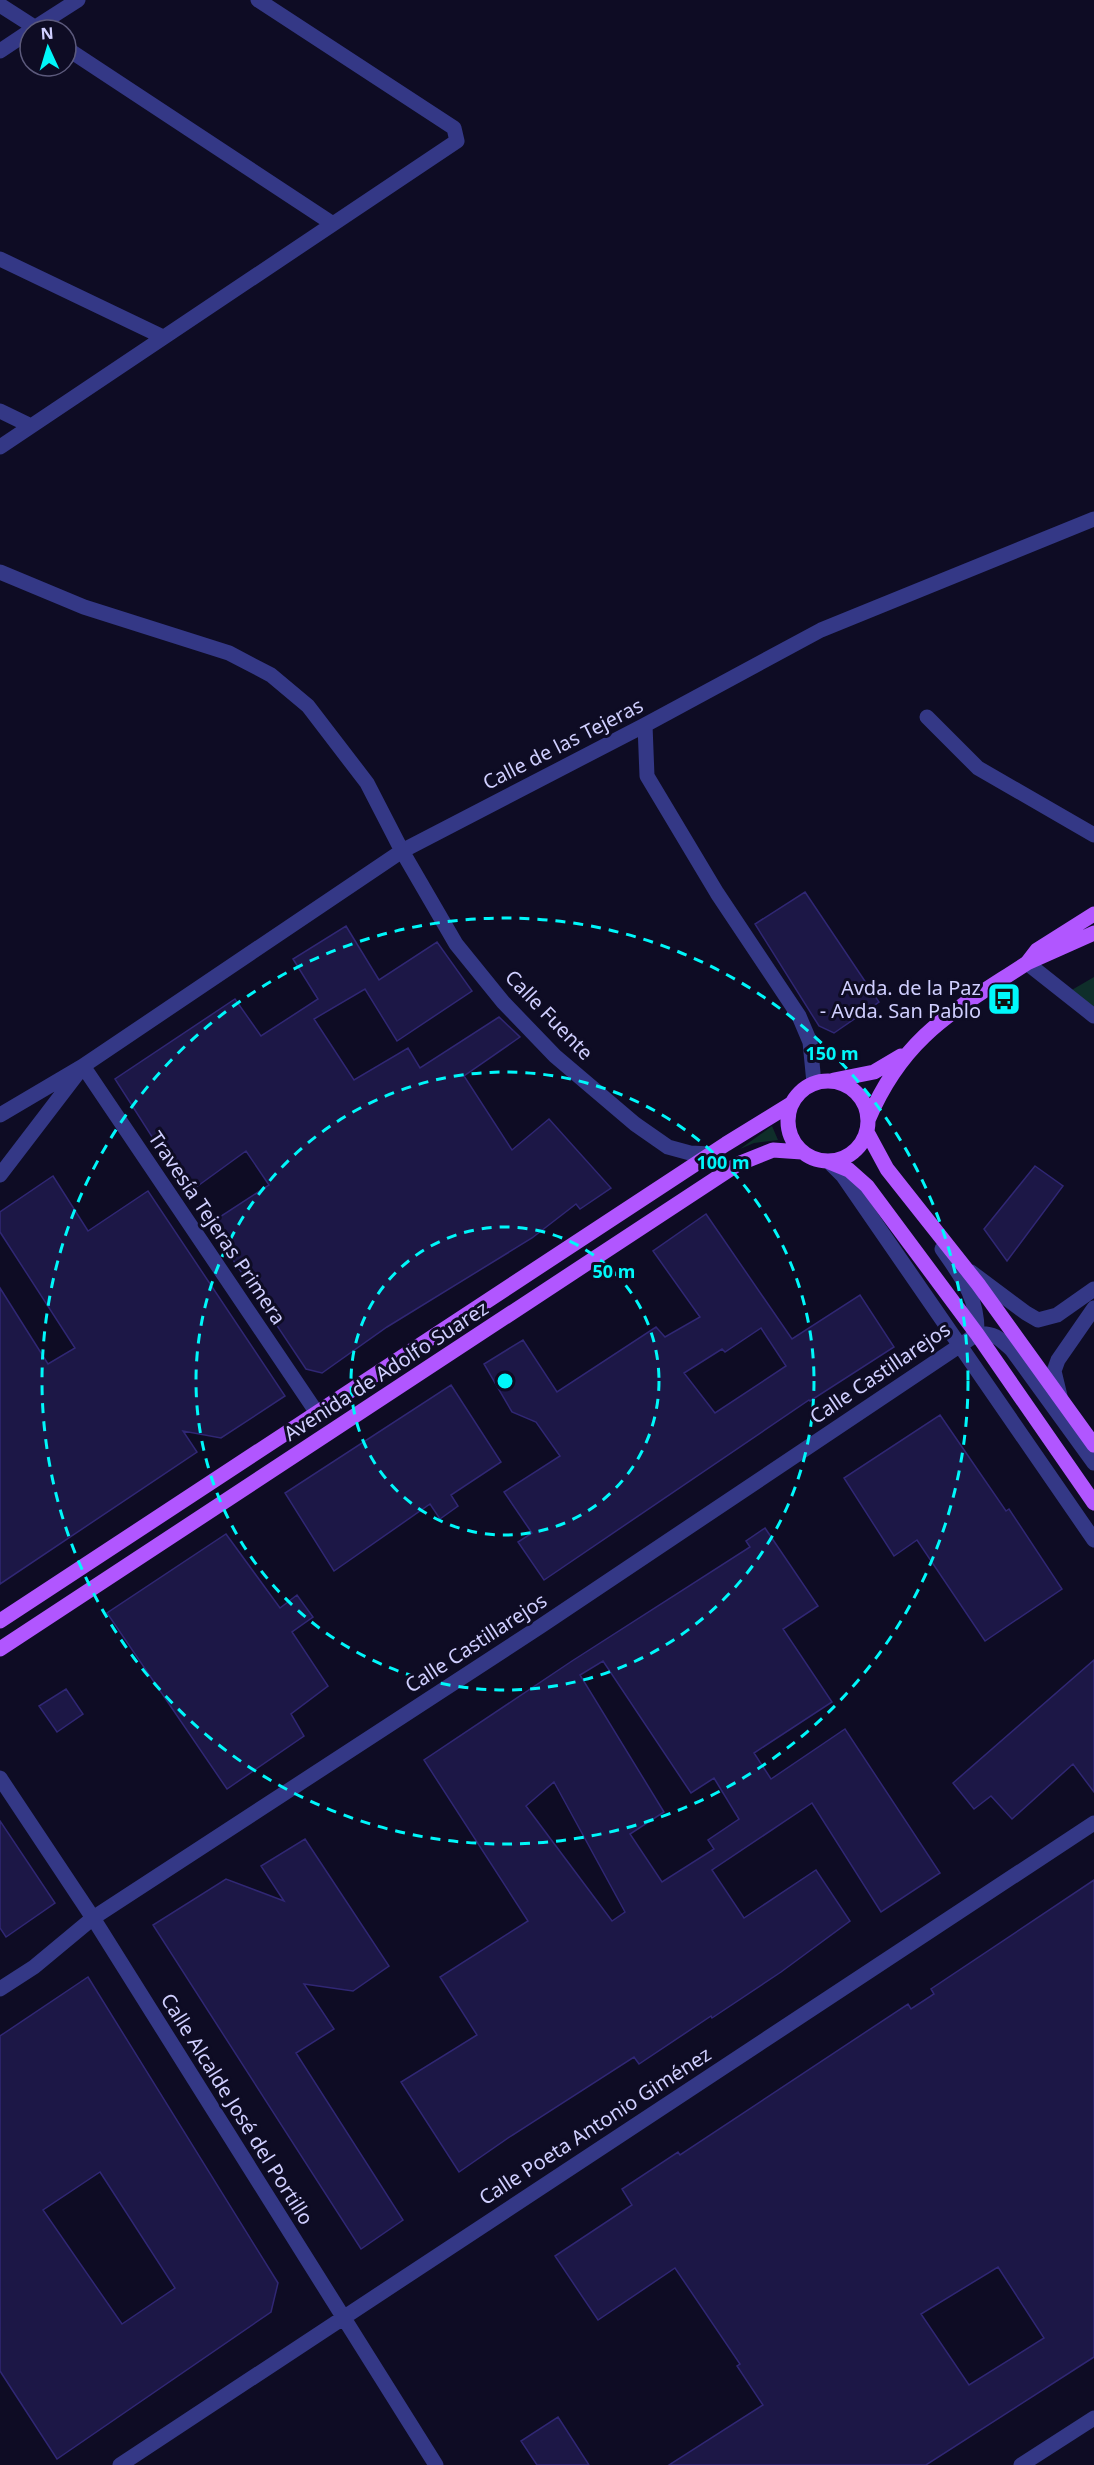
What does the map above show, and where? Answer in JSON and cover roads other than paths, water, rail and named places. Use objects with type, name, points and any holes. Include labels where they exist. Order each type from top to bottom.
[{"type":"main road","points":[[1027,963],[1037,950],[1094,914]]},
{"type":"main road","points":[[1094,933],[1027,963],[950,1013],[910,1049],[874,1072],[822,1082],[805,1088],[791,1104],[788,1117],[789,1130],[794,1142],[802,1152],[810,1157],[828,1161],[849,1170],[861,1178],[977,1334],[1094,1503]]},
{"type":"main road","points":[[828,1161],[848,1156],[856,1150],[884,1084],[910,1049]]},
{"type":"main road","points":[[822,1082],[841,1083],[852,1089],[866,1108],[868,1126],[887,1169],[963,1266],[1094,1445]]},
{"type":"main road","name":"Avenida de Adolfo Suarez","points":[[0,1621],[711,1154],[791,1104]]},
{"type":"main road","name":"Avenida de Adolfo Suarez","points":[[0,1649],[738,1164],[773,1150],[802,1152]]},
{"type":"street","points":[[52,18],[78,0]]},
{"type":"street","points":[[0,447],[457,141],[454,128],[258,0]]},
{"type":"street","points":[[0,5],[18,18]]},
{"type":"street","points":[[0,51],[18,40]]},
{"type":"street","points":[[78,56],[333,224]]},
{"type":"street","points":[[0,259],[163,337]]},
{"type":"street","points":[[0,411],[31,426]]},
{"type":"street","name":"Calle de las Tejeras","points":[[0,1115],[83,1066],[402,851],[645,725],[821,630],[1094,519]]},
{"type":"street","name":"Calle Fuente","points":[[0,572],[84,607],[229,653],[271,675],[308,706],[367,783],[402,851],[456,944],[503,1002],[555,1056],[634,1124],[668,1147],[690,1153],[711,1154]]},
{"type":"street","points":[[927,717],[978,768],[1094,835]]},
{"type":"street","points":[[645,725],[646,776],[717,893],[799,1016],[810,1042],[822,1082]]},
{"type":"street","points":[[1027,963],[1094,1016]]},
{"type":"street","points":[[0,1175],[83,1066]]},
{"type":"street","name":"Travesía Tejeras Primera","points":[[83,1066],[317,1413]]},
{"type":"street","points":[[828,1161],[843,1176],[1094,1540]]},
{"type":"street","points":[[887,1169],[967,1285],[975,1302],[977,1334],[996,1335],[1012,1350],[1094,1463]]},
{"type":"street","points":[[963,1266],[1038,1320],[1058,1315],[1094,1289]]},
{"type":"street","points":[[1060,1396],[1054,1371],[1058,1360],[1094,1308]]},
{"type":"street","name":"Calle Castillarejos","points":[[0,1989],[34,1967],[93,1918],[541,1626],[977,1334]]},
{"type":"street","name":"Calle Alcalde José del Portillo","points":[[0,1778],[93,1918],[435,2465]]},
{"type":"street","name":"Calle Poeta Antonio Giménez","points":[[120,2465],[1094,1823]]},
{"type":"street","points":[[1021,2465],[1094,2418]]},
{"type":"place","name":"Avda. de la Paz - Avda. San Pablo","points":[[1004,999]]}]
